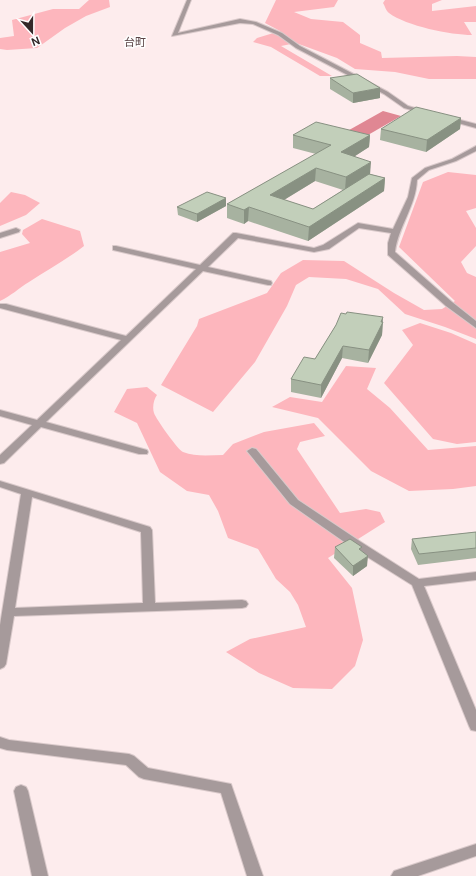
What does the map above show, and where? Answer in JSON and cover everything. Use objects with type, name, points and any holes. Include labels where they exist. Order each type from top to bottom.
[{"type":"street","points":[[189,0],[174,35],[240,21],[254,23],[280,34],[298,46],[386,93],[406,107],[434,114]]},
{"type":"street","points":[[441,116],[476,126]]},
{"type":"street","points":[[476,148],[454,160],[427,170],[414,179],[414,187],[391,245],[391,253],[449,304],[476,325]]},
{"type":"street","points":[[0,461],[236,235],[314,250],[326,246],[358,225],[396,232]]},
{"type":"street","points":[[0,236],[16,230]]},
{"type":"street","points":[[116,248],[268,283]]},
{"type":"street","points":[[3,306],[128,339]]},
{"type":"street","points":[[0,414],[143,452]]},
{"type":"street","points":[[252,451],[294,502],[357,545],[418,583],[476,726]]},
{"type":"street","points":[[0,484],[146,530],[149,608]]},
{"type":"street","points":[[0,664],[27,492]]},
{"type":"street","points":[[418,583],[476,576]]},
{"type":"street","points":[[8,612],[242,604]]},
{"type":"street","points":[[0,742],[7,745],[129,760],[144,773],[226,788],[255,876]]},
{"type":"street","points":[[21,791],[40,876]]},
{"type":"street","points":[[399,876],[476,850]]},
{"type":"shaded area","points":[[89,0],[109,0],[110,7],[86,16],[65,28],[37,48],[0,49],[0,38],[14,36],[12,20],[53,9],[79,9]]},
{"type":"shaded area","points":[[276,0],[338,0],[334,7],[294,12],[311,19],[343,22],[360,35],[360,43],[381,52],[382,58],[457,56],[476,57],[476,79],[429,79],[395,72],[355,69],[337,58],[296,43],[281,46],[332,76],[320,76],[271,47],[253,42],[257,38],[280,31],[265,23]]},
{"type":"shaded area","points":[[385,0],[442,0],[432,4],[432,11],[476,6],[476,22],[464,22],[472,35],[463,35],[429,29],[406,22],[397,18],[386,10],[383,3]]},
{"type":"shaded area","points":[[383,111],[401,116],[361,139],[342,134]]},
{"type":"shaded area","points":[[448,172],[476,175],[476,208],[466,211],[476,228],[476,246],[461,262],[467,273],[476,277],[476,339],[405,314],[378,289],[346,279],[309,277],[296,285],[287,306],[255,362],[213,412],[161,385],[197,326],[199,319],[267,293],[281,273],[303,260],[344,261],[424,310],[442,309],[455,301],[399,247],[423,182]]},
{"type":"shaded area","points":[[11,192],[25,195],[40,203],[26,215],[0,226],[0,203]]},
{"type":"shaded area","points":[[42,219],[80,231],[84,246],[0,301],[0,252],[30,243],[22,234],[23,230]]},
{"type":"shaded area","points":[[420,323],[451,333],[476,344],[476,442],[457,444],[433,439],[384,383],[413,345],[402,330]]},
{"type":"shaded area","points":[[346,366],[376,368],[367,389],[390,408],[428,450],[476,446],[476,486],[453,489],[409,491],[371,471],[318,418],[272,407],[290,397],[322,402]]},
{"type":"shaded area","points":[[147,387],[157,395],[154,401],[154,413],[167,434],[180,450],[188,454],[223,455],[233,444],[264,432],[314,423],[325,436],[300,442],[297,449],[340,513],[366,509],[380,512],[385,522],[328,558],[352,588],[363,640],[355,666],[332,689],[293,688],[259,673],[226,652],[250,639],[306,627],[298,605],[290,592],[276,579],[258,549],[228,538],[218,511],[209,495],[187,491],[160,472],[137,423],[114,412],[127,389]]},
{"type":"building","points":[[357,74],[380,88],[353,93],[330,78]]},
{"type":"building","points":[[416,107],[461,118],[427,140],[381,129]]},
{"type":"building","points":[[316,122],[370,135],[341,152],[371,162],[346,177],[316,168],[270,195],[313,209],[369,174],[385,178],[309,227],[249,207],[244,210],[227,204],[331,145],[293,135]]},
{"type":"building","points":[[207,192],[226,198],[197,214],[177,207]]},
{"type":"building","points":[[347,312],[383,317],[381,322],[383,322],[369,350],[343,346],[321,385],[291,379],[304,357],[315,359],[336,325],[341,313],[346,314]]},
{"type":"building","points":[[476,532],[476,548],[419,554],[412,539]]},
{"type":"building","points":[[350,539],[362,547],[359,549],[368,556],[353,566],[335,547]]},
{"type":"district","name":"台町","points":[[135,42]]}]
